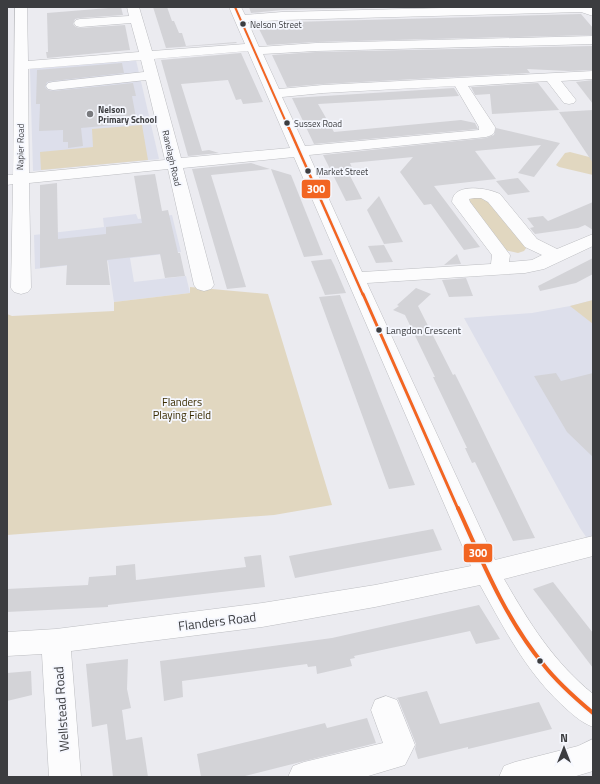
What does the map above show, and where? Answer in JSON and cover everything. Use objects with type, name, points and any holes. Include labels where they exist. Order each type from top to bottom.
[{"type":"street","name":"Napier Road","points":[[21,7],[16,65],[13,180],[21,288]]},
{"type":"street","points":[[235,7],[487,573],[524,639],[544,666],[570,694],[593,713]]},
{"type":"street","points":[[241,19],[282,16],[475,9],[590,10]]},
{"type":"street","points":[[80,23],[134,13]]},
{"type":"street","name":"Ranelagh Road","points":[[134,13],[204,285]]},
{"type":"street","points":[[16,65],[254,49],[593,40]]},
{"type":"street","points":[[53,86],[151,75]]},
{"type":"street","points":[[274,94],[323,89],[593,75]]},
{"type":"street","points":[[551,77],[569,100]]},
{"type":"street","points":[[13,180],[480,134],[487,132],[487,127],[459,82]]},
{"type":"street","points":[[501,262],[461,202],[461,197],[466,194],[487,194],[494,198],[531,242],[556,255]]},
{"type":"street","points":[[501,262],[537,265],[593,239]]},
{"type":"street","points":[[356,278],[501,262],[532,253],[539,247]]},
{"type":"street","name":"Flanders Road","points":[[7,644],[56,641],[262,615],[375,596],[487,573],[591,547]]},
{"type":"street","name":"Wellstead Road","points":[[56,641],[65,777]]},
{"type":"street","points":[[304,777],[394,755],[399,745],[386,710]]},
{"type":"street","points":[[515,777],[585,759],[593,754]]},
{"type":"shaded area","name":"Nelson Primary School","points":[[136,60],[159,159],[33,171],[30,69]]},
{"type":"shaded area","points":[[136,214],[138,219],[172,215],[181,252],[130,258],[134,282],[186,276],[190,293],[114,302],[108,261],[35,269],[34,235],[104,227],[103,218]]},
{"type":"shaded area","points":[[593,300],[593,547],[580,528],[464,318],[532,313]]},
{"type":"green space","points":[[142,125],[148,160],[41,170],[40,152],[93,147],[92,129]]},
{"type":"green space","points":[[570,152],[593,158],[593,175],[556,165],[565,153]]},
{"type":"green space","points":[[484,196],[527,247],[524,251],[518,253],[505,250],[467,198]]},
{"type":"green space","name":"Flanders Playing Field","points":[[190,287],[268,294],[332,505],[274,515],[7,535],[7,314],[12,316],[114,311],[114,302],[190,293]]},
{"type":"green space","points":[[593,300],[593,324],[570,306]]},
{"type":"building","points":[[121,7],[123,15],[80,18],[75,19],[73,24],[80,28],[125,25],[130,50],[47,58],[47,13]]},
{"type":"building","points":[[153,7],[167,7],[172,21],[174,21],[179,33],[182,33],[186,46],[237,43],[166,48]]},
{"type":"building","points":[[249,7],[423,7],[282,10],[251,13]]},
{"type":"building","points":[[581,14],[593,28],[593,35],[316,42],[267,45],[256,23]]},
{"type":"building","points":[[593,46],[593,70],[568,71],[527,69],[530,73],[287,87],[272,55],[316,52]]},
{"type":"building","points":[[241,53],[263,102],[243,104],[241,99],[236,100],[228,80],[181,84],[202,151],[209,150],[219,153],[188,156],[161,60]]},
{"type":"building","points":[[122,63],[124,73],[47,82],[45,87],[48,90],[53,91],[133,83],[136,96],[132,96],[137,123],[81,128],[83,146],[68,148],[68,142],[63,142],[63,130],[39,131],[40,104],[36,104],[37,70]]},
{"type":"building","points":[[593,80],[593,104],[576,82]]},
{"type":"building","points":[[538,83],[559,110],[492,114],[490,94],[475,95],[471,87]]},
{"type":"building","points":[[454,88],[459,96],[318,104],[334,132],[461,120],[475,123],[478,129],[314,144],[292,98]]},
{"type":"building","points":[[593,110],[593,163],[559,112]]},
{"type":"building","points":[[496,128],[560,143],[534,177],[518,173],[541,145],[475,151],[496,179],[434,186],[480,247],[464,250],[431,204],[424,205],[400,172],[413,157],[350,163],[353,170],[347,170],[362,199],[346,201],[323,155],[486,138],[494,135]]},
{"type":"building","points":[[251,163],[270,169],[211,175],[246,287],[227,289],[192,169]]},
{"type":"building","points":[[271,169],[291,175],[323,255],[304,257]]},
{"type":"building","points":[[155,174],[162,211],[168,210],[185,276],[165,278],[160,254],[107,260],[110,285],[66,285],[67,265],[40,268],[40,185],[57,183],[58,239],[106,234],[106,227],[142,223],[134,176]]},
{"type":"building","points":[[518,178],[530,192],[508,195],[496,181]]},
{"type":"building","points":[[379,196],[403,242],[384,244],[367,210]]},
{"type":"building","points":[[593,202],[593,230],[585,225],[578,228],[535,234],[530,228],[534,227],[527,218],[543,216],[548,221]]},
{"type":"building","points":[[384,245],[393,262],[376,263],[368,246]]},
{"type":"building","points":[[457,254],[461,264],[444,265]]},
{"type":"building","points":[[593,258],[593,274],[576,283],[540,291],[538,286]]},
{"type":"building","points":[[331,259],[346,293],[325,295],[311,261]]},
{"type":"building","points":[[466,278],[473,296],[449,297],[442,280]]},
{"type":"building","points":[[416,288],[431,294],[418,306],[453,375],[455,374],[535,538],[513,541],[475,462],[472,463],[465,448],[467,448],[433,377],[435,377],[405,315],[393,310],[399,306],[397,305]]},
{"type":"building","points":[[340,295],[415,485],[389,489],[319,297]]},
{"type":"building","points":[[556,373],[561,381],[593,373],[593,457],[567,432],[534,376]]},
{"type":"building","points":[[433,529],[442,550],[295,578],[289,556]]},
{"type":"building","points":[[261,555],[265,587],[108,605],[108,607],[7,612],[7,589],[88,585],[89,577],[116,575],[116,566],[135,564],[136,580],[246,567],[244,557]]},
{"type":"building","points":[[553,582],[593,633],[593,668],[533,589]]},
{"type":"building","points":[[479,605],[500,639],[476,644],[470,631],[354,656],[355,658],[350,659],[352,666],[317,674],[316,666],[308,667],[307,664],[182,681],[183,697],[164,701],[160,661],[332,638]]},
{"type":"building","points":[[128,659],[127,689],[131,708],[122,710],[126,740],[142,737],[148,777],[113,777],[107,724],[92,727],[86,664]]},
{"type":"building","points":[[31,671],[32,695],[7,701],[7,673]]},
{"type":"building","points":[[427,691],[440,724],[539,702],[552,729],[418,759],[415,749],[416,744],[398,699],[396,698]]},
{"type":"building","points":[[367,718],[376,743],[241,777],[201,777],[197,754],[325,723],[327,728]]},
{"type":"transit line","name":"300","points":[[235,7],[487,573],[517,626],[537,657],[550,672],[593,713]]},
{"type":"place","name":"Nelson Street","points":[[243,24]]},
{"type":"place","name":"Nelson Primary School","points":[[90,114]]},
{"type":"place","name":"Sussex Road","points":[[287,123]]},
{"type":"place","name":"Market Street","points":[[308,171]]},
{"type":"place","name":"Langdon Crescent","points":[[379,330]]}]
